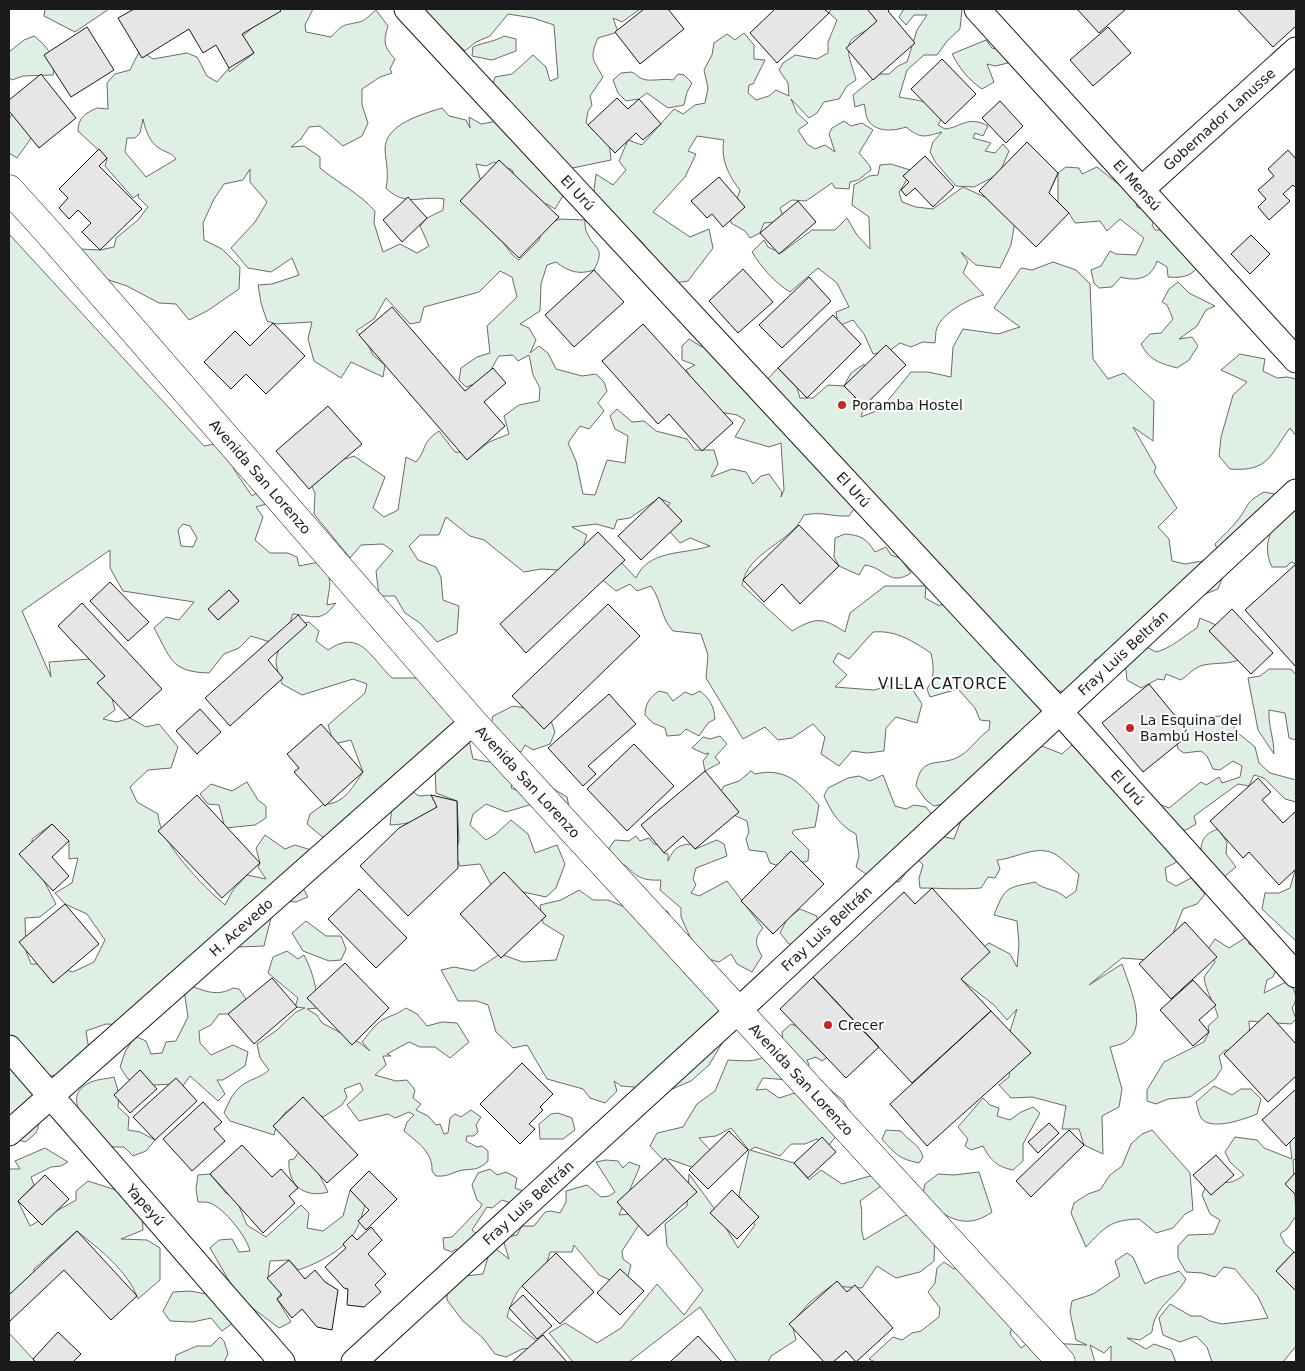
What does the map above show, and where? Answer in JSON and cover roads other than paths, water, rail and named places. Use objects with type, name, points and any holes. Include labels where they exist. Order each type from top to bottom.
[{"type":"street","name":"El Urú","points":[[407,9],[1060,712],[1296,976]]},
{"type":"street","name":"El Mensú","points":[[977,9],[1296,360]]},
{"type":"street","name":"Gobernador Lanusse","points":[[1142,189],[1296,50]]},
{"type":"street","name":"Avenida San Lorenzo","points":[[9,189],[55,239],[473,722],[1061,1362]]},
{"type":"street","name":"Fray Luis Beltrán","points":[[354,1362],[739,1010],[1296,492]]},
{"type":"street","name":"H. Acevedo","points":[[9,1133],[473,722]]},
{"type":"street","name":"Yapeyú","points":[[9,1048],[282,1362]]},
{"type":"place","name":"Poramba Hostel","points":[[842,405]]},
{"type":"place","name":"La Esquina del Bambú Hostel","points":[[1130,728]]},
{"type":"place","name":"Crecer","points":[[828,1025]]},
{"type":"district","name":"VILLA CATORCE","points":[[943,684]]}]
